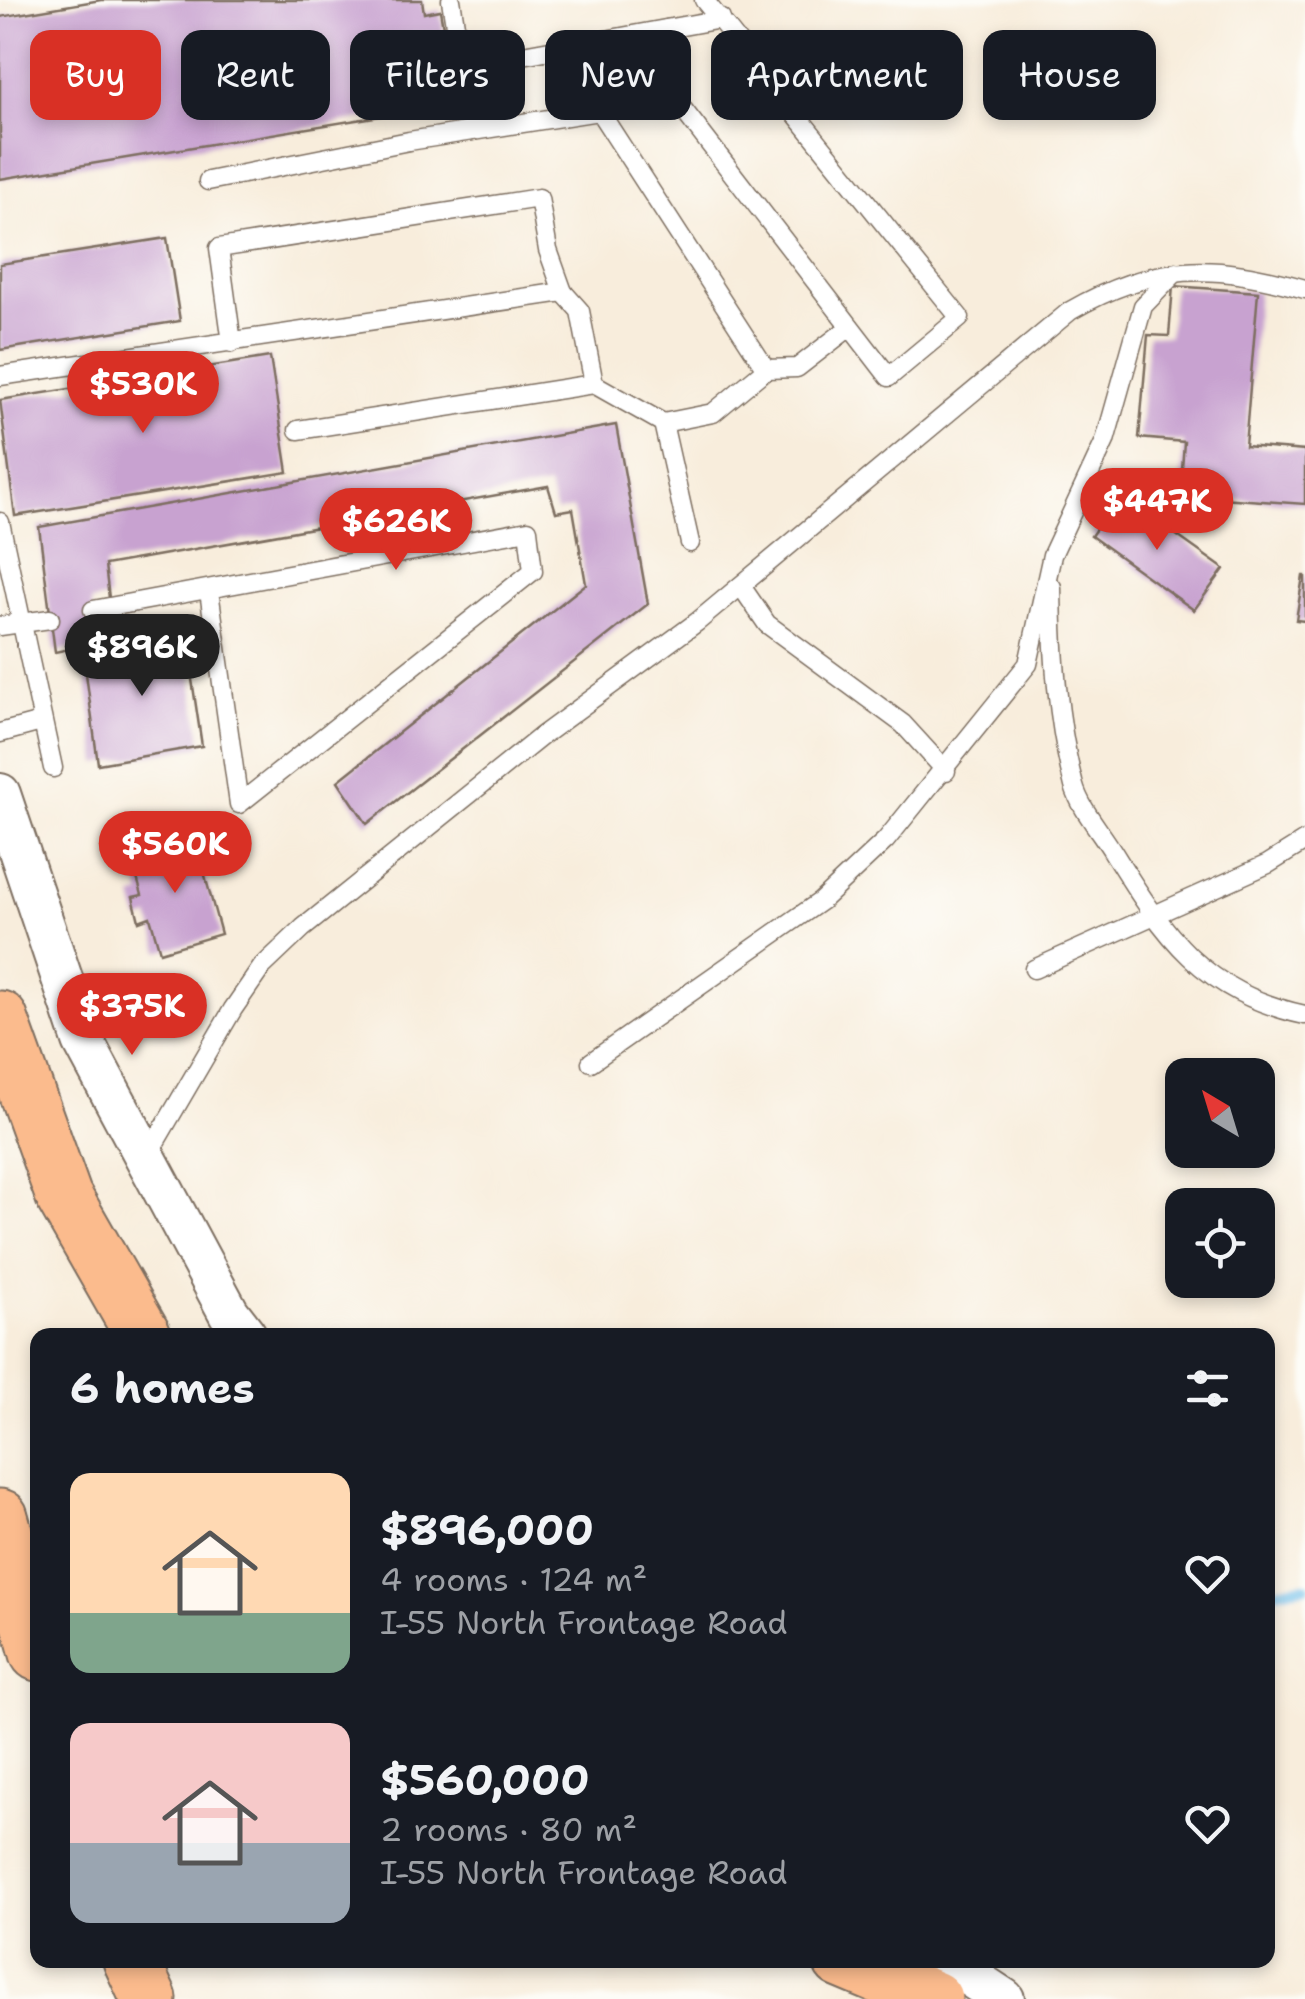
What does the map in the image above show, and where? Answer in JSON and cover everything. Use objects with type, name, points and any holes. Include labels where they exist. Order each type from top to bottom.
[{"type":"highway","points":[[0,1019],[64,1197],[139,1328]]},
{"type":"highway","points":[[0,1517],[30,1625]]},
{"type":"highway","points":[[135,1968],[149,1999]]},
{"type":"highway","points":[[859,1968],[934,1999]]},
{"type":"street","points":[[0,794],[83,1041],[241,1328]]},
{"type":"street","points":[[958,1968],[1004,1999]]},
{"type":"lane","points":[[451,0],[456,30]]},
{"type":"lane","points":[[691,119],[888,377],[960,318],[704,0]]},
{"type":"lane","points":[[668,30],[721,19]]},
{"type":"lane","points":[[208,181],[545,119]]},
{"type":"lane","points":[[470,120],[472,131]]},
{"type":"lane","points":[[605,120],[766,369]]},
{"type":"lane","points":[[232,343],[219,248],[538,198],[548,250],[563,292],[580,311],[594,384]]},
{"type":"lane","points":[[146,1158],[233,1009],[276,954],[424,828],[741,586],[1070,310],[1138,279],[1216,268],[1305,289]]},
{"type":"lane","points":[[591,1062],[821,901],[886,840],[1028,664],[1052,555],[1105,441],[1143,306],[1176,272]]},
{"type":"lane","points":[[0,376],[563,292]]},
{"type":"lane","points":[[298,430],[594,384],[664,423],[713,413],[766,369],[797,368],[850,327]]},
{"type":"lane","points":[[664,423],[690,543]]},
{"type":"lane","points":[[0,522],[52,768]]},
{"type":"lane","points":[[93,610],[528,530],[533,571],[239,804],[209,591]]},
{"type":"lane","points":[[1052,555],[1054,675],[1075,790],[1153,916],[1188,959],[1225,987],[1305,1014]]},
{"type":"lane","points":[[741,586],[768,624],[903,724],[946,770]]},
{"type":"lane","points":[[0,626],[50,619]]},
{"type":"lane","points":[[0,733],[41,722]]},
{"type":"lane","points":[[1034,969],[1268,864],[1305,842]]},
{"type":"building","points":[[101,0],[422,0],[424,13],[440,10],[443,30],[350,30],[350,120],[357,120],[0,179],[0,17]]},
{"type":"building","points":[[167,238],[180,321],[0,350],[0,264]]},
{"type":"building","points":[[1173,286],[1258,292],[1245,446],[1305,451],[1305,504],[1180,495],[1184,442],[1139,438],[1148,335],[1169,336]]},
{"type":"building","points":[[270,357],[288,472],[15,516],[0,400]]},
{"type":"building","points":[[616,425],[648,604],[367,824],[338,781],[586,584],[573,509],[556,512],[548,486],[105,565],[109,598],[91,602],[97,643],[55,652],[39,527]]},
{"type":"building","points":[[1120,495],[1224,569],[1194,610],[1091,536]]},
{"type":"building","points":[[1305,576],[1305,621],[1296,620]]},
{"type":"building","points":[[185,633],[202,746],[98,764],[83,651]]},
{"type":"building","points":[[195,839],[221,934],[160,952],[150,917],[139,921],[133,897],[142,895],[131,857]]},
{"type":"waterway","points":[[1275,1591],[1305,1586]]}]
